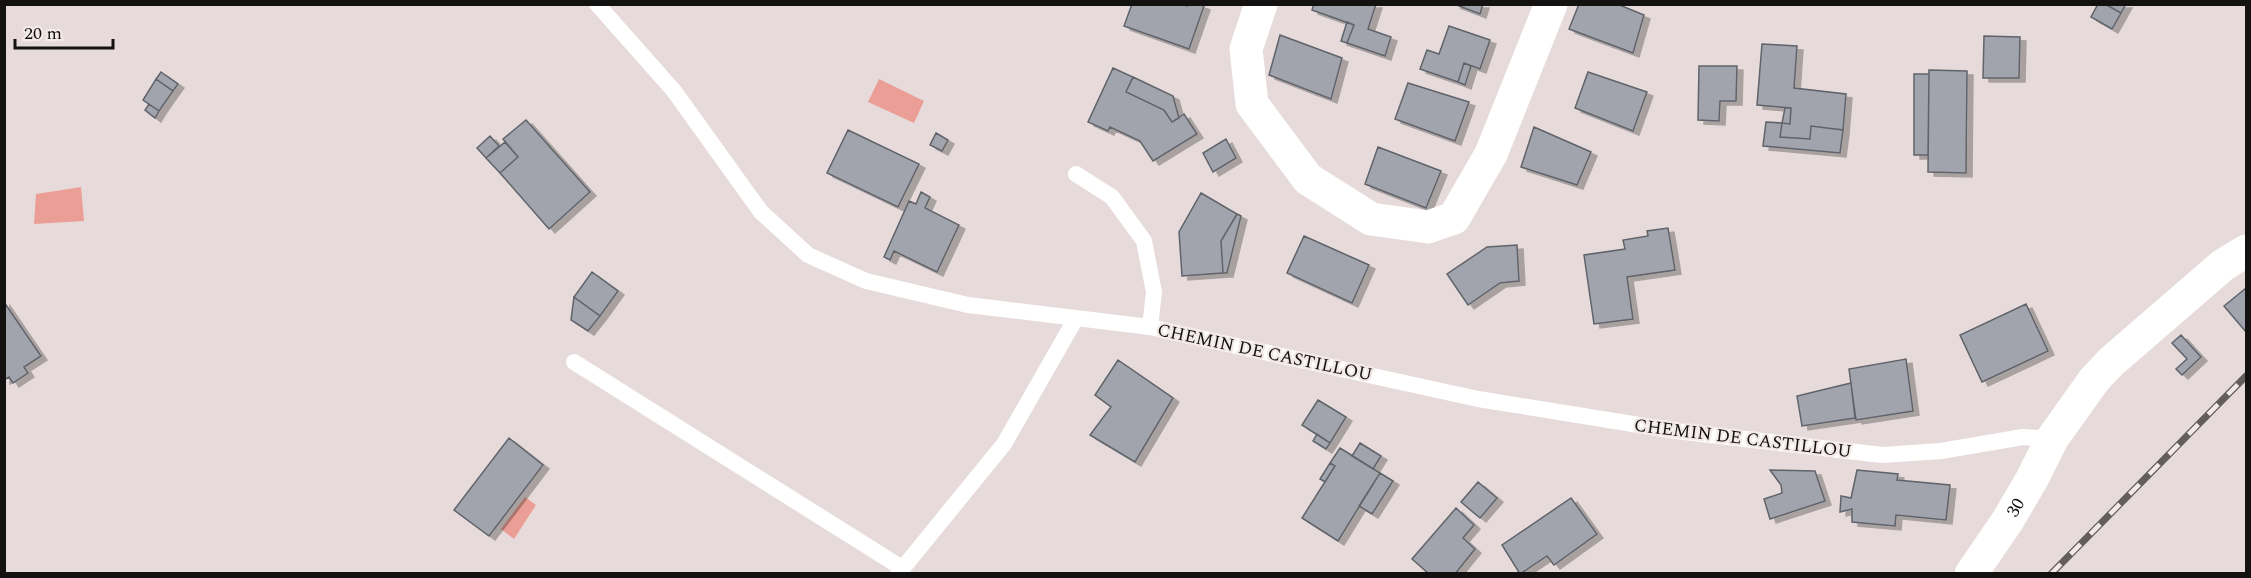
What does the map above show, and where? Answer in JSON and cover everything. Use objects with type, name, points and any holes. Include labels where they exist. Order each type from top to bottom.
[{"type":"street","points":[[1261,4],[1246,49],[1252,104],[1308,179],[1371,219],[1428,227],[1454,218],[1491,154],[1551,4]]},
{"type":"street","name":"30","points":[[1971,573],[2004,527],[2052,439],[2094,380],[2111,362],[2223,265],[2247,251]]},
{"type":"lane","name":"CHEMIN DE CASTILLOU","points":[[597,4],[674,91],[761,212],[808,255],[866,281],[968,305],[1150,327],[1478,399],[1687,433],[1882,455],[1941,451],[2023,437],[2052,439]]},
{"type":"lane","points":[[1076,174],[1112,197],[1144,241],[1154,292],[1150,327]]},
{"type":"lane","points":[[574,362],[900,571],[1005,444],[1076,318]]},
{"type":"shaded area","points":[[879,79],[924,101],[914,123],[868,102]]},
{"type":"shaded area","points":[[81,187],[84,221],[34,224],[36,194]]},
{"type":"shaded area","points":[[525,497],[536,505],[514,539],[501,529]]},
{"type":"building","points":[[1132,4],[1187,6],[1187,4],[1199,4],[1204,6],[1189,49],[1124,26]]},
{"type":"building","points":[[1314,4],[1376,4],[1368,29],[1391,37],[1385,56],[1347,43],[1354,25],[1312,10]]},
{"type":"building","points":[[1454,4],[1483,4],[1480,14]]},
{"type":"building","points":[[1579,4],[1617,4],[1644,15],[1633,53],[1569,29]]},
{"type":"building","points":[[2098,4],[2105,4],[2121,13],[2112,29],[2091,17]]},
{"type":"building","points":[[2105,4],[2126,4],[2121,13]]},
{"type":"building","points":[[1347,22],[1354,25],[1347,43],[1341,41]]},
{"type":"building","points":[[1449,26],[1490,40],[1480,69],[1464,63],[1458,82],[1420,69],[1427,50],[1439,54]]},
{"type":"building","points":[[1280,35],[1342,58],[1331,99],[1269,75]]},
{"type":"building","points":[[1984,36],[2020,37],[2019,78],[1983,78]]},
{"type":"building","points":[[1762,44],[1797,46],[1794,88],[1846,94],[1843,130],[1811,126],[1810,139],[1780,137],[1782,123],[1790,124],[1791,108],[1757,105]]},
{"type":"building","points":[[1464,63],[1471,66],[1465,85],[1458,82]]},
{"type":"building","points":[[1699,66],[1737,66],[1736,101],[1720,101],[1719,121],[1698,120]]},
{"type":"building","points":[[1113,68],[1133,77],[1126,92],[1164,110],[1172,122],[1184,114],[1197,134],[1153,161],[1140,141],[1110,127],[1108,131],[1088,122]]},
{"type":"building","points":[[1929,70],[1967,71],[1966,173],[1928,172]]},
{"type":"building","points":[[161,72],[178,84],[173,91],[156,79]]},
{"type":"building","points":[[1588,72],[1647,92],[1633,131],[1575,108]]},
{"type":"building","points":[[1914,74],[1929,74],[1928,155],[1914,155]]},
{"type":"building","points":[[1133,77],[1173,96],[1179,118],[1172,122],[1164,110],[1126,92]]},
{"type":"building","points":[[156,79],[173,91],[159,111],[143,100]]},
{"type":"building","points":[[1408,83],[1469,102],[1455,141],[1395,119]]},
{"type":"building","points":[[149,104],[159,111],[155,118],[145,110]]},
{"type":"building","points":[[1785,108],[1791,108],[1790,124],[1782,123]]},
{"type":"building","points":[[526,120],[590,192],[549,229],[500,173],[518,157],[503,139]]},
{"type":"building","points":[[1766,122],[1782,123],[1780,137],[1810,139],[1811,126],[1843,130],[1840,153],[1763,146]]},
{"type":"building","points":[[1534,127],[1591,152],[1577,185],[1521,167]]},
{"type":"building","points":[[848,130],[919,164],[898,207],[827,173]]},
{"type":"building","points":[[936,133],[948,140],[942,151],[930,145]]},
{"type":"building","points":[[490,136],[499,146],[486,158],[477,148]]},
{"type":"building","points":[[1226,139],[1236,158],[1213,172],[1203,153]]},
{"type":"building","points":[[505,142],[518,157],[500,173],[486,158]]},
{"type":"building","points":[[1378,147],[1441,171],[1426,208],[1365,184]]},
{"type":"building","points":[[921,192],[930,197],[925,208],[959,225],[937,272],[894,251],[890,260],[884,257],[909,201],[916,204]]},
{"type":"building","points":[[1201,193],[1237,214],[1221,241],[1223,273],[1182,276],[1179,232]]},
{"type":"building","points":[[1237,214],[1241,216],[1227,273],[1223,273],[1221,241]]},
{"type":"building","points":[[1668,228],[1675,270],[1627,277],[1633,319],[1594,324],[1584,255],[1625,249],[1623,240],[1648,236],[1647,231]]},
{"type":"building","points":[[1304,236],[1369,265],[1352,303],[1287,273]]},
{"type":"building","points":[[1517,245],[1519,281],[1500,283],[1468,305],[1447,274],[1487,247]]},
{"type":"building","points":[[592,272],[618,291],[600,316],[574,297]]},
{"type":"building","points":[[2246,288],[2246,332],[2224,306]]},
{"type":"building","points":[[574,297],[600,316],[588,331],[571,320]]},
{"type":"building","points":[[4,302],[41,356],[24,367],[28,373],[13,383],[9,377],[4,380]]},
{"type":"building","points":[[2026,304],[2048,351],[1982,382],[1960,335]]},
{"type":"building","points":[[2181,335],[2201,357],[2182,375],[2176,369],[2187,359],[2172,343]]},
{"type":"building","points":[[1906,359],[1913,411],[1856,420],[1849,369]]},
{"type":"building","points":[[1118,360],[1173,398],[1135,462],[1090,435],[1111,407],[1095,395]]},
{"type":"building","points":[[1851,383],[1855,418],[1802,426],[1797,396]]},
{"type":"building","points":[[1318,400],[1346,417],[1330,443],[1302,425]]},
{"type":"building","points":[[1317,434],[1330,443],[1326,449],[1313,441]]},
{"type":"building","points":[[509,438],[543,465],[489,536],[454,510]]},
{"type":"building","points":[[1360,443],[1381,456],[1373,469],[1352,456]]},
{"type":"building","points":[[1340,448],[1380,473],[1338,541],[1302,518],[1335,466],[1330,463]]},
{"type":"building","points":[[1330,463],[1335,466],[1325,482],[1320,479]]},
{"type":"building","points":[[1770,470],[1815,471],[1825,501],[1770,519],[1764,499],[1782,493],[1781,485]]},
{"type":"building","points":[[1857,470],[1898,474],[1897,480],[1950,485],[1946,520],[1896,515],[1895,526],[1852,522],[1852,509],[1840,512],[1841,496],[1851,498]]},
{"type":"building","points":[[1380,473],[1393,481],[1372,514],[1359,506]]},
{"type":"building","points":[[1478,482],[1497,498],[1480,518],[1461,502]]},
{"type":"building","points":[[1571,498],[1597,534],[1554,565],[1547,556],[1520,574],[1502,545]]},
{"type":"building","points":[[1456,508],[1474,525],[1463,538],[1475,549],[1455,574],[1429,574],[1412,559]]},
{"type":"railway","points":[[2051,574],[2246,376]]}]
